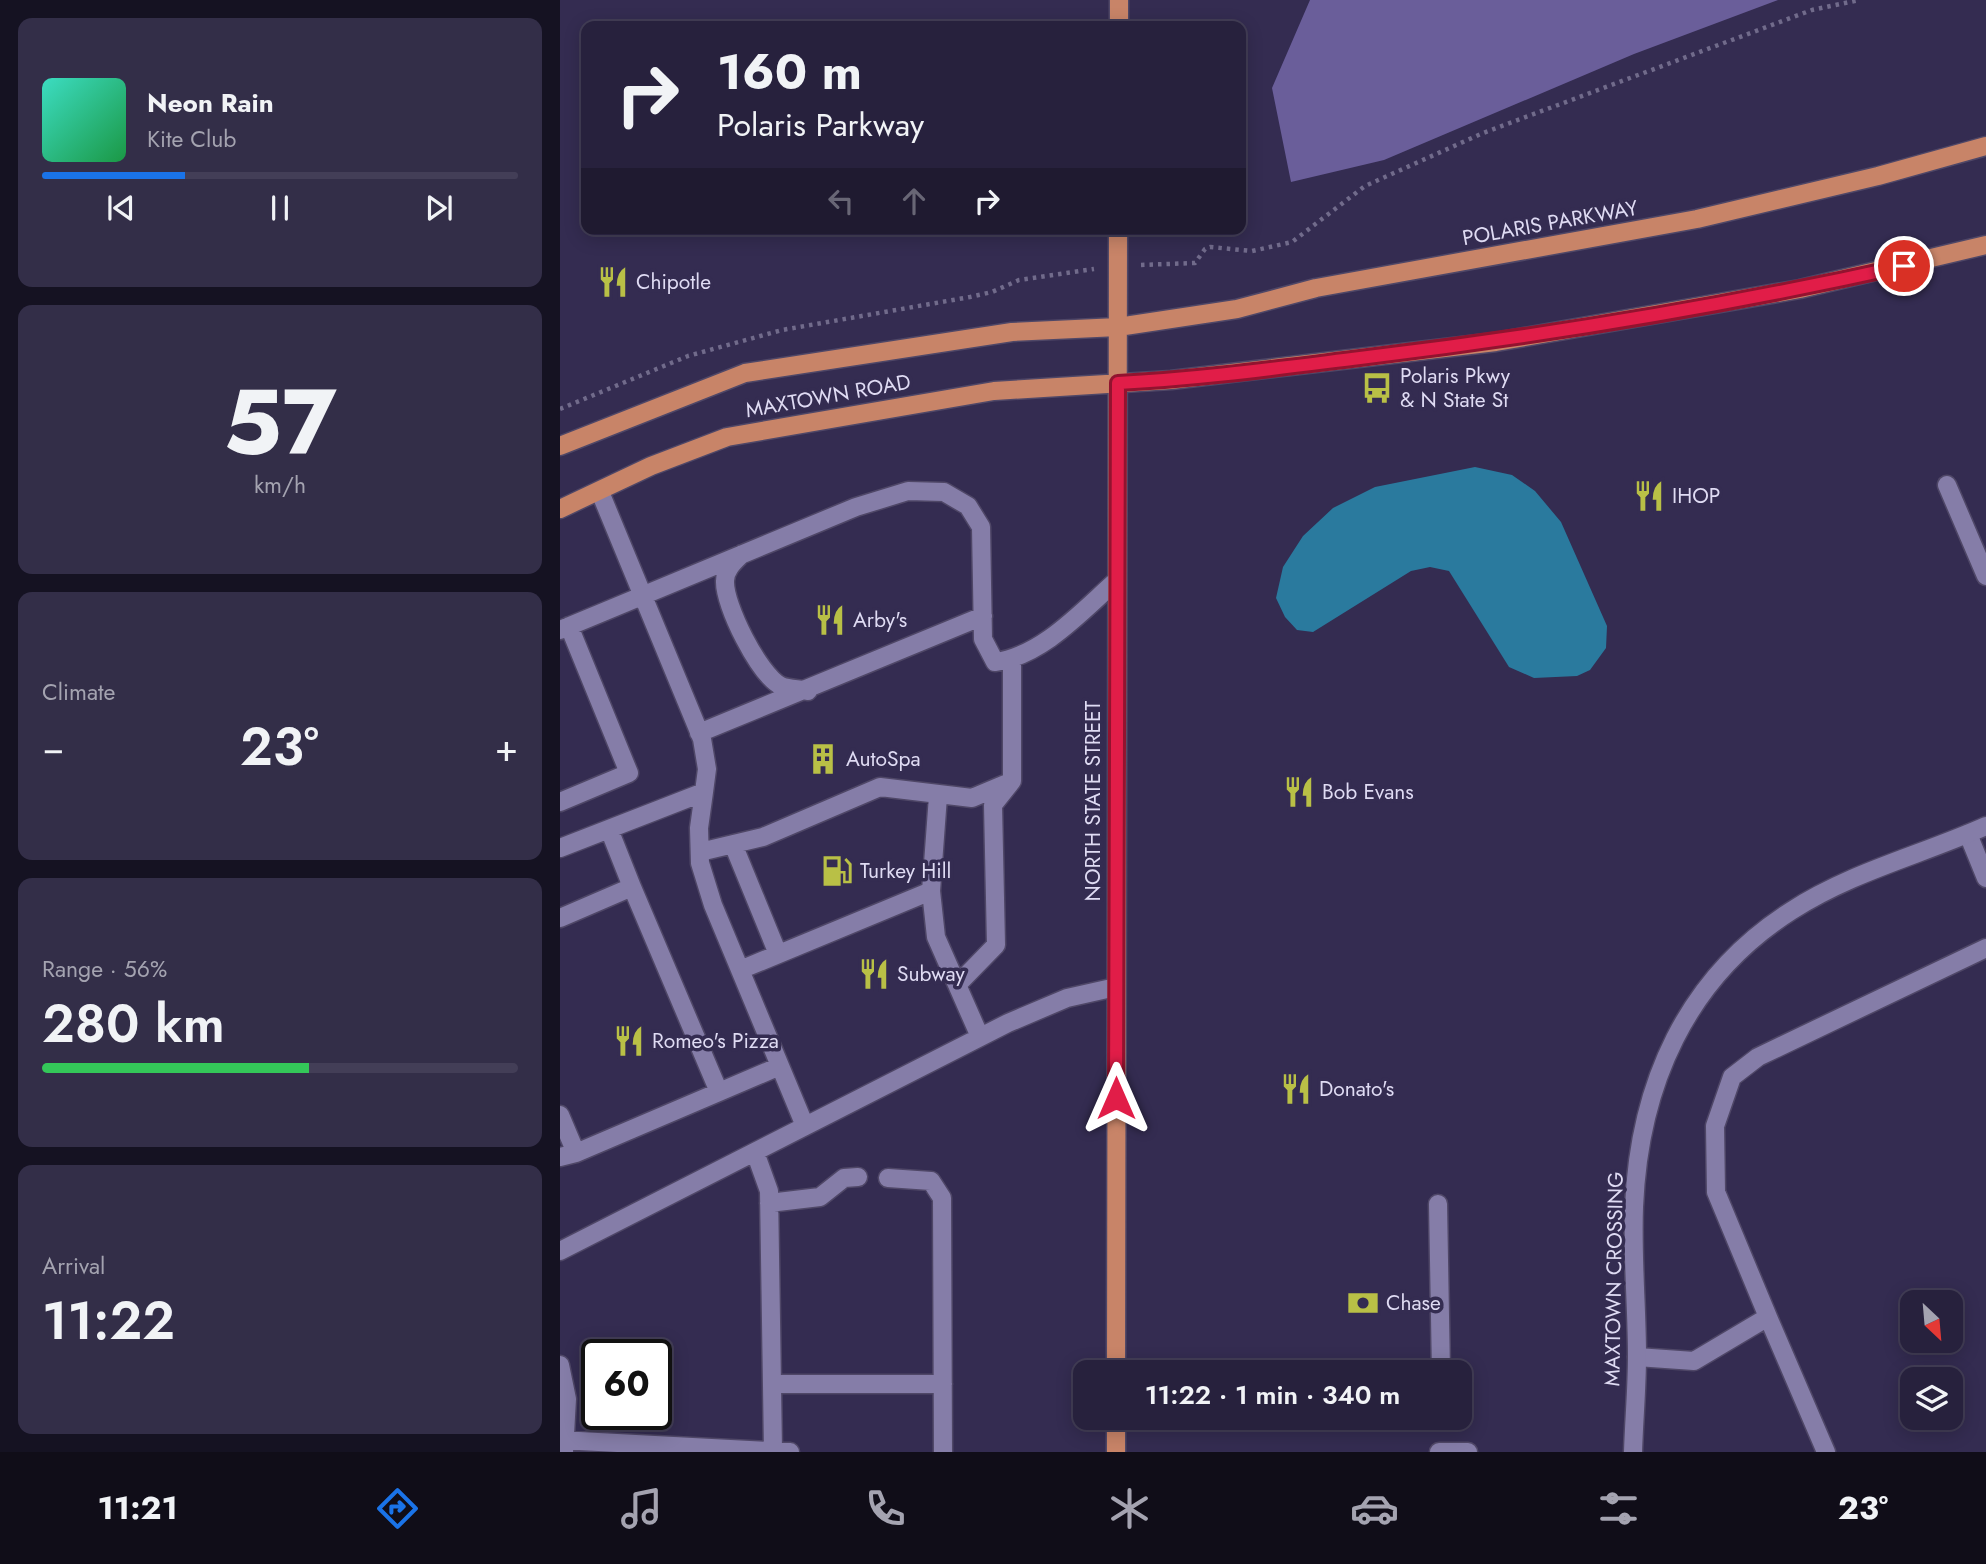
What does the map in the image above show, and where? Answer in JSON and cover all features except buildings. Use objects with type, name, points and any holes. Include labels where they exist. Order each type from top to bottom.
[{"type":"main road","points":[[1119,0],[1119,21]]},
{"type":"main road","name":"POLARIS PARKWAY","points":[[1118,327],[1237,309],[1316,288],[1697,219],[1878,176],[1986,146]]},
{"type":"main road","name":"NORTH STATE STREET","points":[[1116,1360],[1118,235]]},
{"type":"main road","points":[[1118,383],[1196,377],[1496,342],[1800,289],[1986,245]]},
{"type":"main road","name":"MAXTOWN ROAD","points":[[562,449],[745,373],[1012,332],[1118,327]]},
{"type":"main road","name":"MAXTOWN ROAD","points":[[560,509],[651,466],[727,437],[994,391],[1118,383]]},
{"type":"main road","points":[[1116,1430],[1116,1452]]},
{"type":"street","points":[[1947,485],[1986,576]]},
{"type":"street","points":[[560,802],[629,773],[564,628],[744,551],[869,503],[908,491],[944,492],[968,506],[981,527],[983,639],[995,662],[1012,660],[1066,626],[1116,581]]},
{"type":"street","points":[[600,492],[644,593],[699,733],[707,769],[699,828],[700,863],[713,905],[805,1126]]},
{"type":"street","points":[[744,551],[729,567],[725,581],[737,620],[762,668],[781,685],[808,691]]},
{"type":"street","points":[[699,733],[808,691],[983,616]]},
{"type":"street","points":[[957,985],[996,945],[993,805],[1012,781],[1012,660]]},
{"type":"street","points":[[700,852],[763,837],[880,787],[972,798],[1012,781]]},
{"type":"street","points":[[560,848],[704,792]]},
{"type":"street","points":[[938,796],[931,891],[936,937],[980,1037]]},
{"type":"street","name":"MAXTOWN CROSSING","points":[[1633,1452],[1637,1357],[1634,1207],[1640,1150],[1647,1108],[1684,1019],[1715,975],[1752,939],[1791,911],[1838,884],[1986,826]]},
{"type":"street","points":[[608,829],[719,1092]]},
{"type":"street","points":[[1968,834],[1986,878]]},
{"type":"street","points":[[733,844],[778,954]]},
{"type":"street","points":[[560,918],[632,887]]},
{"type":"street","points":[[740,970],[931,891]]},
{"type":"street","points":[[1826,1452],[1716,1192],[1715,1126],[1732,1077],[1758,1057],[1986,948]]},
{"type":"street","points":[[560,1251],[980,1037],[1067,998],[1116,988]]},
{"type":"street","points":[[560,1115],[568,1155],[780,1066]]},
{"type":"street","points":[[560,1366],[567,1399],[564,1444],[782,1452],[772,1384],[769,1191],[755,1152]]},
{"type":"street","points":[[769,1203],[820,1197],[844,1178],[858,1177]]},
{"type":"street","points":[[888,1178],[931,1181],[942,1198],[943,1452]]},
{"type":"street","points":[[1438,1204],[1441,1360]]},
{"type":"street","points":[[1637,1357],[1694,1361],[1768,1317]]},
{"type":"street","points":[[772,1384],[943,1384]]},
{"type":"street","points":[[1440,1452],[1468,1452]]},
{"type":"path","points":[[560,410],[688,356],[782,330],[970,297],[992,292],[1019,279],[1118,265],[1195,263],[1205,249],[1210,247],[1252,251],[1292,242],[1365,186],[1483,134],[1812,10],[1859,0]]},
{"type":"shaded area","points":[[1310,0],[1778,0],[1634,54],[1384,160],[1291,182],[1272,88]]},
{"type":"water","points":[[1475,467],[1512,475],[1535,491],[1561,522],[1607,626],[1606,648],[1590,670],[1577,676],[1534,678],[1509,667],[1449,571],[1430,567],[1411,571],[1313,632],[1297,630],[1285,617],[1276,598],[1283,567],[1303,536],[1333,508],[1375,487]]},
{"type":"place","name":"Chipotle","points":[[613,282]]},
{"type":"place","name":"Polaris Pkwy & N State St","points":[[1377,388]]},
{"type":"place","name":"IHOP","points":[[1649,496]]},
{"type":"place","name":"Arby's","points":[[830,620]]},
{"type":"place","name":"AutoSpa","points":[[823,759]]},
{"type":"place","name":"Bob Evans","points":[[1299,792]]},
{"type":"place","name":"Turkey Hill","points":[[837,871]]},
{"type":"place","name":"Subway","points":[[874,974]]},
{"type":"place","name":"Romeo's Pizza","points":[[629,1041]]},
{"type":"place","name":"Donato's","points":[[1296,1089]]},
{"type":"place","name":"Chase","points":[[1363,1303]]},
{"type":"route","points":[[1116,1098],[1118,383],[1171,380],[1496,342],[1800,289],[1904,266]]}]
